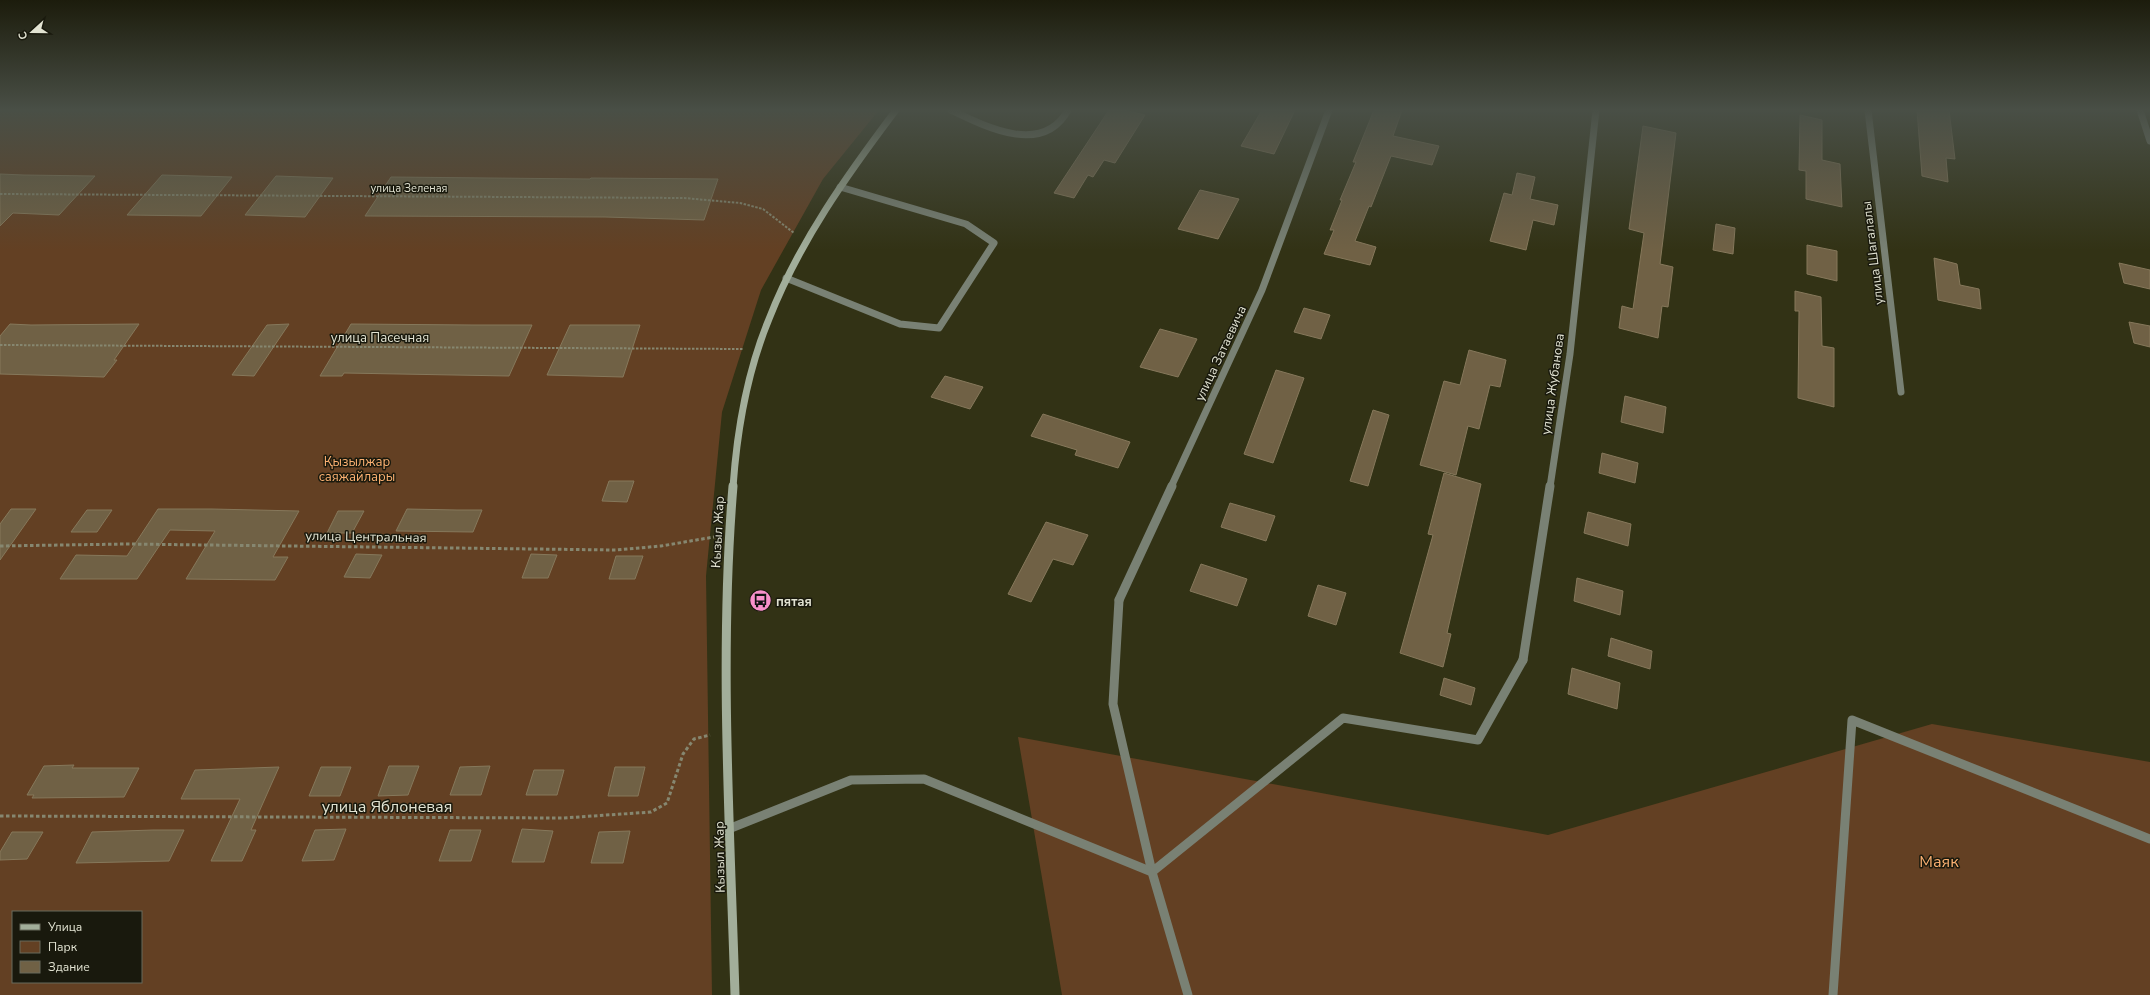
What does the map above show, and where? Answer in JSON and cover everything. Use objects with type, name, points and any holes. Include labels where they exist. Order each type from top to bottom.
[{"type":"main road","name":"Кызыл Жар","points":[[735,995],[728,730],[728,587],[732,494],[743,416],[759,350],[768,322],[786,278],[840,187],[862,156]]},
{"type":"street","name":"улица Затаевича","points":[[1152,872],[1113,704],[1119,600],[1262,290],[1312,156]]},
{"type":"street","name":"улица Жубанова","points":[[1152,872],[1343,718],[1478,740],[1523,660],[1570,354],[1591,156]]},
{"type":"street","name":"улица Шагалалы","points":[[1873,156],[1901,392]]},
{"type":"street","points":[[786,278],[900,324],[939,328],[994,243],[966,224],[840,187]]},
{"type":"street","points":[[1833,995],[1852,720],[2150,839]]},
{"type":"street","points":[[731,828],[851,780],[924,779],[1152,872],[1188,995]]},
{"type":"path","name":"улица Зеленая","points":[[0,194],[684,198],[740,202],[763,209],[806,242]]},
{"type":"path","name":"улица Пасечная","points":[[0,344],[508,348],[706,347],[759,350]]},
{"type":"path","name":"улица Центральная","points":[[0,546],[134,544],[616,550],[661,546],[730,534]]},
{"type":"path","name":"улица Яблоневая","points":[[0,816],[564,818],[651,812],[667,803],[683,754],[694,739],[728,730]]},
{"type":"green space","name":"Қызылжар саяжайлары","points":[[0,156],[841,156],[823,179],[761,290],[722,412],[706,576],[712,995],[0,995]]},
{"type":"green space","name":"Маяк","points":[[1932,724],[2150,762],[2150,995],[1062,995],[1018,737],[1548,835]]},
{"type":"building","points":[[1078,156],[1119,156],[1115,163],[1104,160],[1093,177],[1088,175],[1074,198],[1054,193]]},
{"type":"building","points":[[1355,156],[1391,156],[1371,207],[1369,206],[1355,241],[1376,247],[1370,265],[1324,254],[1334,230],[1330,230],[1342,200],[1340,200],[1356,162],[1353,162]]},
{"type":"building","points":[[1393,156],[1435,156],[1432,165]]},
{"type":"building","points":[[1639,156],[1673,156],[1660,264],[1673,267],[1668,307],[1662,306],[1658,338],[1619,328],[1622,306],[1633,309],[1644,233],[1629,229]]},
{"type":"building","points":[[1799,156],[1822,156],[1822,160],[1840,164],[1842,207],[1806,199],[1806,171],[1799,170]]},
{"type":"building","points":[[1921,156],[1955,156],[1955,159],[1946,158],[1948,182],[1922,176]]},
{"type":"building","points":[[1517,173],[1535,177],[1530,199],[1558,205],[1554,225],[1533,220],[1526,250],[1490,241],[1504,193],[1512,195]]},
{"type":"building","points":[[0,174],[95,176],[59,215],[13,213],[0,226]]},
{"type":"building","points":[[162,175],[232,177],[201,216],[127,215]]},
{"type":"building","points":[[276,176],[333,178],[305,217],[245,215]]},
{"type":"building","points":[[391,177],[718,179],[704,220],[605,217],[365,216]]},
{"type":"building","points":[[1200,190],[1239,199],[1218,239],[1178,229]]},
{"type":"building","points":[[1716,224],[1735,228],[1733,254],[1713,250]]},
{"type":"building","points":[[1807,245],[1837,251],[1837,281],[1807,274]]},
{"type":"building","points":[[1934,258],[1957,264],[1960,285],[1979,289],[1981,309],[1938,300]]},
{"type":"building","points":[[2119,263],[2150,270],[2150,289],[2124,283]]},
{"type":"building","points":[[1795,291],[1821,297],[1822,346],[1834,348],[1834,407],[1798,398],[1799,311],[1795,311]]},
{"type":"building","points":[[1304,308],[1330,315],[1321,339],[1294,332]]},
{"type":"building","points":[[2129,322],[2150,326],[2150,347],[2134,343]]},
{"type":"building","points":[[10,324],[139,324],[114,360],[117,360],[104,377],[0,374],[0,336]]},
{"type":"building","points":[[289,324],[254,376],[232,375],[267,325]]},
{"type":"building","points":[[351,324],[532,325],[509,376],[344,373],[342,376],[320,376]]},
{"type":"building","points":[[570,325],[640,325],[623,377],[547,375]]},
{"type":"building","points":[[1160,329],[1197,339],[1178,377],[1140,367]]},
{"type":"building","points":[[1469,350],[1506,360],[1500,387],[1490,385],[1479,429],[1468,426],[1456,475],[1420,465],[1444,381],[1460,385]]},
{"type":"building","points":[[1276,370],[1304,378],[1273,463],[1244,454]]},
{"type":"building","points":[[945,376],[983,387],[970,409],[931,397]]},
{"type":"building","points":[[1625,396],[1666,407],[1663,433],[1621,422]]},
{"type":"building","points":[[1373,410],[1389,415],[1368,486],[1350,481]]},
{"type":"building","points":[[1043,414],[1130,442],[1118,468],[1075,455],[1077,450],[1031,436]]},
{"type":"building","points":[[1602,453],[1638,463],[1635,483],[1599,473]]},
{"type":"building","points":[[1444,473],[1481,484],[1447,633],[1451,634],[1443,667],[1400,653],[1433,535],[1428,534]]},
{"type":"building","points":[[609,481],[634,481],[627,502],[602,501]]},
{"type":"building","points":[[1230,503],[1275,516],[1266,541],[1221,527]]},
{"type":"building","points":[[11,509],[36,509],[0,560],[0,524]]},
{"type":"building","points":[[158,509],[299,511],[273,557],[288,557],[275,580],[186,579],[215,531],[170,530],[137,579],[60,579],[76,555],[127,556]]},
{"type":"building","points":[[407,509],[482,510],[473,532],[396,531]]},
{"type":"building","points":[[87,510],[112,510],[97,532],[71,532]]},
{"type":"building","points":[[338,511],[364,511],[352,533],[327,533]]},
{"type":"building","points":[[1588,512],[1631,524],[1628,546],[1584,533]]},
{"type":"building","points":[[1046,522],[1088,535],[1073,565],[1053,559],[1031,602],[1008,594]]},
{"type":"building","points":[[356,554],[382,555],[370,578],[344,577]]},
{"type":"building","points":[[531,554],[557,555],[548,578],[522,578]]},
{"type":"building","points":[[616,556],[643,556],[635,579],[609,579]]},
{"type":"building","points":[[1201,564],[1247,579],[1237,606],[1190,591]]},
{"type":"building","points":[[1577,578],[1623,591],[1620,615],[1574,601]]},
{"type":"building","points":[[1318,585],[1346,593],[1336,625],[1308,616]]},
{"type":"building","points":[[1611,638],[1652,651],[1650,669],[1608,656]]},
{"type":"building","points":[[1572,668],[1620,683],[1617,709],[1568,694]]},
{"type":"building","points":[[1444,678],[1475,688],[1471,705],[1440,695]]},
{"type":"building","points":[[74,765],[72,768],[139,768],[124,797],[32,798],[34,795],[27,795],[44,766]]},
{"type":"building","points":[[389,766],[419,766],[408,795],[378,796]]},
{"type":"building","points":[[490,766],[481,795],[450,795],[460,767]]},
{"type":"building","points":[[279,767],[251,830],[256,830],[242,861],[211,861],[240,799],[181,799],[195,770]]},
{"type":"building","points":[[321,767],[351,767],[340,796],[309,796]]},
{"type":"building","points":[[615,767],[645,767],[638,796],[608,796]]},
{"type":"building","points":[[534,770],[564,770],[557,795],[526,795]]},
{"type":"building","points":[[346,829],[334,860],[302,861],[315,830]]},
{"type":"building","points":[[522,829],[553,831],[544,862],[512,862]]},
{"type":"building","points":[[184,830],[169,861],[76,863],[92,832]]},
{"type":"building","points":[[450,830],[481,830],[471,861],[439,861]]},
{"type":"building","points":[[630,831],[623,863],[591,863],[599,832]]},
{"type":"building","points":[[12,832],[43,832],[27,859],[0,860],[0,852]]},
{"type":"place","name":"пятая","points":[[760,601]]}]
